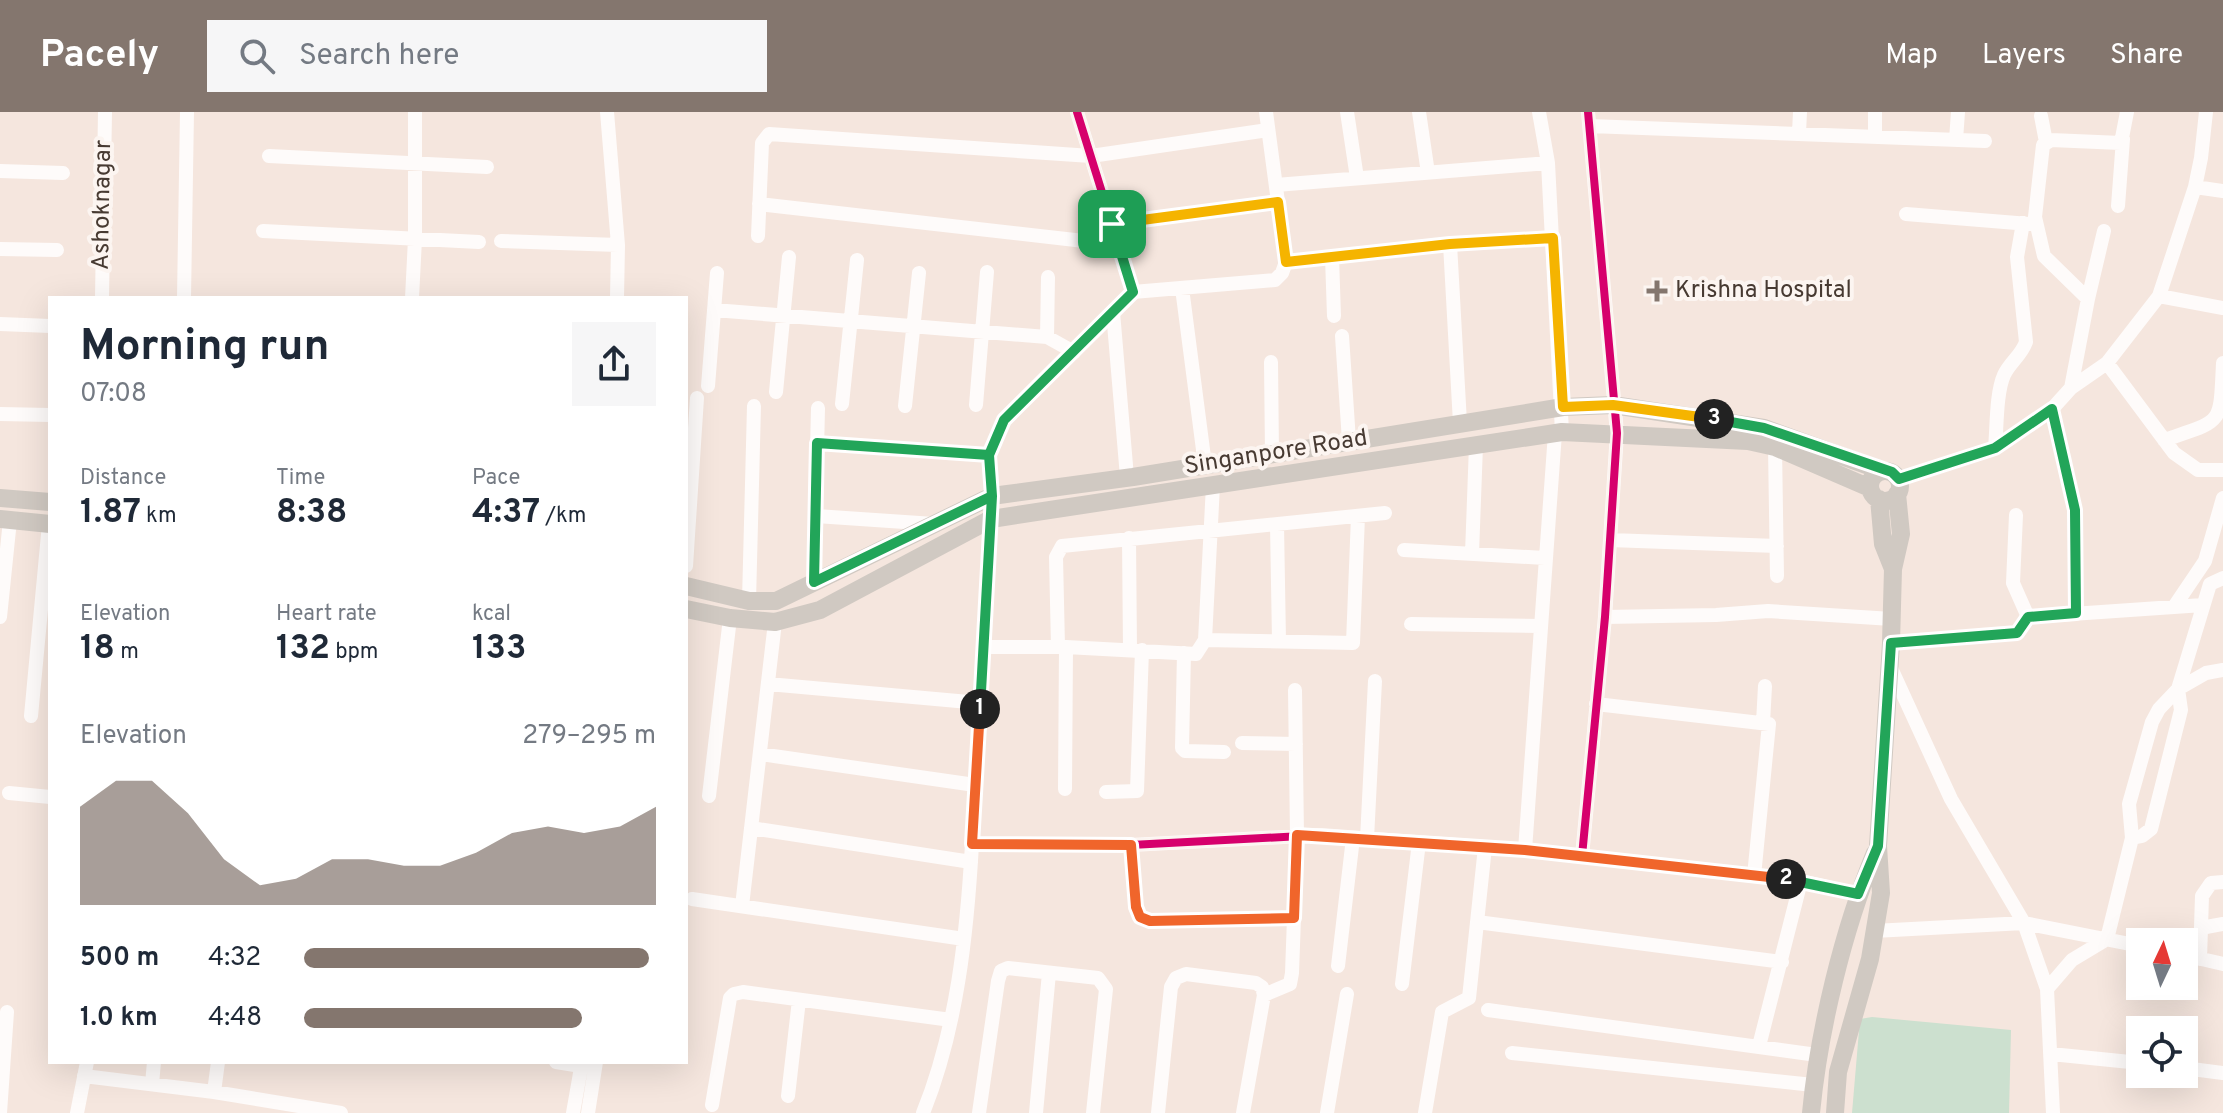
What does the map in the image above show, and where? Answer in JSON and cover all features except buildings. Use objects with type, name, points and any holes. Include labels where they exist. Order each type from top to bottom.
[{"type":"main road","name":"Singanpore Road","points":[[688,586],[749,601],[776,601],[992,496],[1563,407],[1613,405],[1764,428],[1893,481]]},
{"type":"main road","name":"Singanpore Road","points":[[688,609],[730,618],[775,622],[820,610],[991,519],[1558,432],[1748,441],[1775,447],[1874,494]]},
{"type":"main road","points":[[1893,481],[1871,478],[1883,544],[1893,569]]},
{"type":"main road","points":[[1874,494],[1889,500],[1893,481]]},
{"type":"main road","points":[[1835,1113],[1838,1072],[1870,959],[1881,893],[1878,846],[1893,569],[1901,534],[1893,481]]},
{"type":"main road","points":[[0,498],[48,502]]},
{"type":"main road","points":[[5,520],[48,524]]},
{"type":"main road","points":[[1811,1113],[1817,1055],[1858,894],[1878,846]]},
{"type":"street","name":"Ashoknagar","points":[[102,296],[105,112]]},
{"type":"street","points":[[184,296],[187,112]]},
{"type":"street","points":[[412,296],[415,112]]},
{"type":"street","points":[[607,112],[618,245],[617,296]]},
{"type":"street","points":[[1077,112],[1133,292]]},
{"type":"street","points":[[923,1113],[951,1020],[964,939],[991,519],[989,455],[1004,420],[1133,292],[1275,280],[1282,273],[1286,262],[1266,112]]},
{"type":"street","points":[[1347,112],[1357,178]]},
{"type":"street","points":[[1419,112],[1428,173]]},
{"type":"street","points":[[1525,850],[1545,558],[1563,407],[1548,163],[1539,112]]},
{"type":"street","points":[[1726,130],[1727,112]]},
{"type":"street","points":[[1799,133],[1800,112]]},
{"type":"street","points":[[1875,112],[1875,136]]},
{"type":"street","points":[[1956,140],[1958,112]]},
{"type":"street","points":[[2118,206],[2127,112]]},
{"type":"street","points":[[1893,481],[1995,448],[2052,409],[2071,388],[2107,363],[2159,296],[2195,187],[2206,112]]},
{"type":"street","points":[[1995,448],[2003,378],[2022,353],[2026,342],[2017,257],[2029,224],[2046,142],[2041,116]]},
{"type":"street","points":[[1582,856],[1605,617],[1617,433],[1589,119],[1726,130],[1985,141]]},
{"type":"street","points":[[758,236],[762,143],[769,134],[1091,156],[1268,130]]},
{"type":"street","points":[[2046,142],[2119,143],[2123,139]]},
{"type":"street","points":[[269,156],[487,167]]},
{"type":"street","points":[[1276,185],[1548,163]]},
{"type":"street","points":[[0,171],[63,173]]},
{"type":"street","points":[[2195,187],[2223,191]]},
{"type":"street","points":[[1112,224],[1278,202]]},
{"type":"street","points":[[759,204],[1119,245]]},
{"type":"street","points":[[1906,214],[2029,224]]},
{"type":"street","points":[[2029,224],[2046,261],[2088,299]]},
{"type":"street","points":[[263,231],[479,242]]},
{"type":"street","points":[[2071,388],[2104,231]]},
{"type":"street","points":[[1286,262],[1450,244],[1553,238]]},
{"type":"street","points":[[501,241],[618,245]]},
{"type":"street","points":[[1450,244],[1460,423]]},
{"type":"street","points":[[0,249],[57,250]]},
{"type":"street","points":[[776,392],[789,257]]},
{"type":"street","points":[[1332,257],[1334,316]]},
{"type":"street","points":[[842,404],[857,260]]},
{"type":"street","points":[[976,405],[987,272]]},
{"type":"street","points":[[708,386],[717,273]]},
{"type":"street","points":[[905,406],[919,273]]},
{"type":"street","points":[[1047,337],[1048,277]]},
{"type":"street","points":[[1182,288],[1205,465]]},
{"type":"street","points":[[2159,296],[2223,308]]},
{"type":"street","points":[[714,310],[1047,337],[1074,352]]},
{"type":"street","points":[[1113,312],[1127,477]]},
{"type":"street","points":[[0,324],[48,326]]},
{"type":"street","points":[[1342,336],[1349,441]]},
{"type":"street","points":[[1271,362],[1272,454]]},
{"type":"street","points":[[2107,363],[2174,453],[2198,470],[2223,470]]},
{"type":"street","points":[[2164,440],[2210,425],[2217,418],[2222,401],[2223,363]]},
{"type":"street","points":[[688,535],[697,398]]},
{"type":"street","points":[[749,601],[754,406]]},
{"type":"street","points":[[814,582],[818,408]]},
{"type":"street","points":[[2052,409],[2075,510],[2076,613]]},
{"type":"street","points":[[0,414],[48,415]]},
{"type":"street","points":[[817,443],[989,455]]},
{"type":"street","points":[[1472,554],[1476,445]]},
{"type":"street","points":[[1775,447],[1777,576]]},
{"type":"street","points":[[984,647],[1199,653],[1205,640],[1213,485]]},
{"type":"street","points":[[2174,607],[2205,561],[2223,498]]},
{"type":"street","points":[[1065,789],[1058,550],[1068,543],[1385,513]]},
{"type":"street","points":[[2016,515],[2013,583],[2028,617]]},
{"type":"street","points":[[816,516],[934,524]]},
{"type":"street","points":[[1205,640],[1353,643],[1358,516]]},
{"type":"street","points":[[0,617],[5,520]]},
{"type":"street","points":[[1277,525],[1279,641]]},
{"type":"street","points":[[1106,792],[1132,792],[1137,791],[1138,786],[1136,650],[1129,538]]},
{"type":"street","points":[[1610,540],[1777,546]]},
{"type":"street","points":[[31,716],[48,544]]},
{"type":"street","points":[[1404,550],[1545,558]]},
{"type":"street","points":[[2132,838],[2142,836],[2151,829],[2181,710],[2178,689],[2210,584],[2223,578]]},
{"type":"street","points":[[2028,617],[2203,605]]},
{"type":"street","points":[[1605,617],[1768,611],[1892,619]]},
{"type":"street","points":[[1891,643],[2017,633],[2028,617]]},
{"type":"street","points":[[709,796],[730,618]]},
{"type":"street","points":[[742,906],[775,622]]},
{"type":"street","points":[[1411,624],[1540,626]]},
{"type":"street","points":[[1184,653],[1182,748],[1185,751],[1224,752]]},
{"type":"street","points":[[1890,665],[1951,799],[2024,923],[2047,989],[2053,1113]]},
{"type":"street","points":[[2047,989],[2072,960],[2107,939],[2132,838],[2129,804],[2152,722],[2159,709],[2178,689],[2206,673],[2223,670]]},
{"type":"street","points":[[1338,966],[1360,838],[1375,681]]},
{"type":"street","points":[[768,684],[980,703]]},
{"type":"street","points":[[1763,723],[1765,686]]},
{"type":"street","points":[[1264,995],[1290,984],[1297,835],[1295,690]]},
{"type":"street","points":[[1596,704],[1770,726],[1754,876]]},
{"type":"street","points":[[1242,743],[1296,744]]},
{"type":"street","points":[[760,754],[975,785]]},
{"type":"street","points":[[9,793],[48,797]]},
{"type":"street","points":[[751,828],[971,862]]},
{"type":"street","points":[[972,844],[1131,845],[1297,835],[1360,838],[1582,856],[1801,881],[1858,894]]},
{"type":"street","points":[[1402,984],[1419,842]]},
{"type":"street","points":[[1131,845],[1136,907],[1140,917],[1150,921],[1294,918]]},
{"type":"street","points":[[1425,1113],[1442,1012],[1469,998],[1485,847]]},
{"type":"street","points":[[1759,1046],[1801,881]]},
{"type":"street","points":[[2223,882],[2211,883],[2204,890],[2200,959],[2223,964]]},
{"type":"street","points":[[692,899],[964,939]]},
{"type":"street","points":[[1477,922],[1782,962]]},
{"type":"street","points":[[1874,931],[2024,923],[2126,943]]},
{"type":"street","points":[[2201,928],[2223,924]]},
{"type":"street","points":[[979,1113],[1001,971],[1008,968],[1098,978],[1106,989],[1093,1113]]},
{"type":"street","points":[[1036,1113],[1049,973]]},
{"type":"street","points":[[1158,1113],[1171,987],[1176,978],[1186,974],[1256,983],[1262,987],[1264,995],[1243,1113]]},
{"type":"street","points":[[712,1105],[730,998],[734,994],[743,992],[951,1020]]},
{"type":"street","points":[[1327,1113],[1347,994]]},
{"type":"street","points":[[788,1096],[799,1000]]},
{"type":"street","points":[[1488,1010],[1817,1055]]},
{"type":"street","points":[[0,1113],[7,1012]]},
{"type":"street","points":[[1512,1053],[1813,1085]]},
{"type":"street","points":[[2051,1054],[2126,1062]]},
{"type":"street","points":[[152,1084],[154,1064]]},
{"type":"street","points":[[214,1092],[218,1064]]},
{"type":"street","points":[[573,1113],[586,1064]]},
{"type":"street","points":[[586,1064],[588,1113]]},
{"type":"street","points":[[77,1113],[86,1069],[152,1084],[341,1113]]},
{"type":"street","points":[[2198,1070],[2223,1073]]},
{"type":"green space","points":[[1872,1017],[2011,1030],[2009,1113],[1852,1113],[1860,1019]]},
{"type":"cycle path","points":[[1077,112],[1133,292],[1004,420],[989,455],[992,496],[972,844],[1131,845],[1320,835],[1525,850],[1801,881],[1858,894]]},
{"type":"cycle path","points":[[1582,856],[1605,617],[1617,433],[1588,112]]},
{"type":"place","name":"Krishna Hospital","points":[[1657,291]]},
{"type":"route","points":[[1112,224],[1133,292],[1004,420],[989,455],[992,496],[814,582],[817,443],[989,455],[992,496],[972,844],[1131,845],[1136,907],[1140,917],[1150,921],[1294,918],[1297,835],[1525,850],[1801,881],[1858,894],[1878,846],[1891,643],[2017,633],[2028,617],[2076,613],[2075,510],[2052,409],[1995,448],[1899,479],[1892,472],[1781,433],[1742,423],[1613,405],[1563,407],[1553,238],[1450,244],[1286,262],[1278,202],[1112,224]]}]
